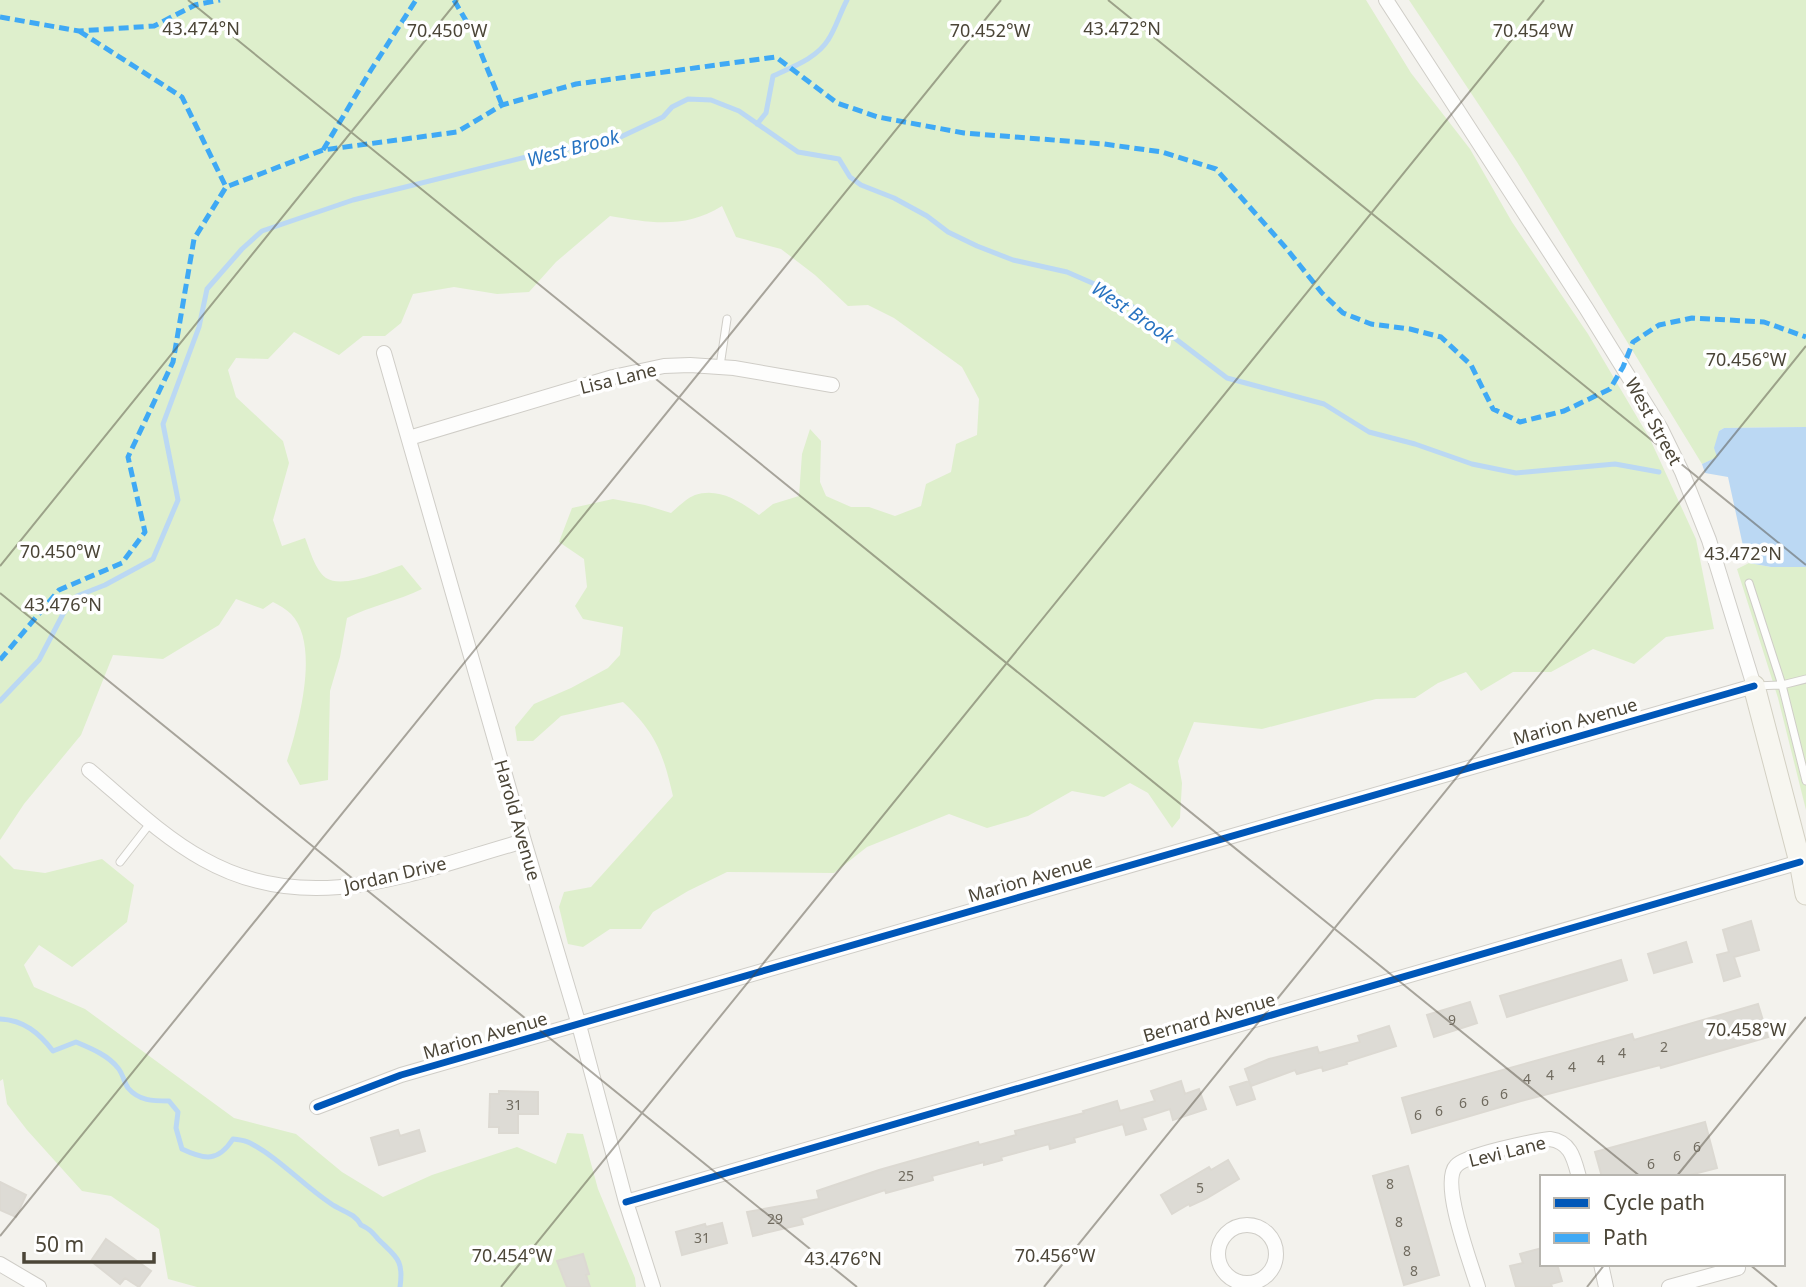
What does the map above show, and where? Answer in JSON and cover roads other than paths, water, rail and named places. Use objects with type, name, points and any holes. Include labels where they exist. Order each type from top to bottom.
[{"type":"street","name":"West Street","points":[[1386,0],[1657,421],[1675,458],[1728,594],[1755,686],[1806,894]]},
{"type":"street","name":"Harold Avenue","points":[[384,353],[579,1025],[626,1202],[653,1287]]},
{"type":"street","name":"Lisa Lane","points":[[409,438],[642,370],[690,365],[720,366],[832,385]]},
{"type":"street","name":"Marion Avenue","points":[[317,1107],[401,1075],[1755,686]]},
{"type":"street","name":"Jordan Drive","points":[[89,770],[195,855],[228,870],[279,886],[321,889],[354,887],[524,841]]},
{"type":"street","name":"Bernard Avenue","points":[[626,1202],[1800,862]]},
{"type":"street","name":"Levi Lane","points":[[1478,1287],[1452,1197],[1450,1177],[1456,1164],[1472,1157],[1543,1140],[1560,1141],[1572,1155],[1578,1175]]},
{"type":"street","points":[[1237,1227],[1256,1227],[1272,1239],[1276,1258],[1274,1267],[1263,1283],[1244,1283],[1227,1276],[1222,1268],[1218,1250],[1228,1232],[1237,1227]]},
{"type":"street","points":[[0,1264],[39,1287]]},
{"type":"street","points":[[1601,1266],[1606,1287]]},
{"type":"street","points":[[1669,1287],[1738,1268]]},
{"type":"lane","points":[[720,366],[727,319]]},
{"type":"lane","points":[[1749,583],[1782,685],[1806,781]]},
{"type":"lane","points":[[1755,686],[1782,685],[1806,679]]},
{"type":"lane","points":[[120,862],[152,821]]},
{"type":"water","points":[[1806,427],[1806,567],[1771,567],[1749,563],[1728,477],[1705,473],[1702,464],[1717,457],[1714,448],[1719,431],[1724,428]]},
{"type":"waterway","points":[[757,124],[766,113],[773,76],[804,61],[823,46],[847,0]]},
{"type":"waterway","name":"West Brook","points":[[0,701],[39,660],[63,614],[77,596],[105,585],[153,559],[178,500],[163,424],[199,327],[207,289],[242,249],[262,231],[353,200],[534,155],[612,141],[663,117],[672,107],[688,99],[711,100],[739,111],[798,152],[839,159],[850,177],[861,185],[894,198],[927,216],[948,232],[977,246],[1013,260],[1067,272],[1106,289],[1227,378],[1324,404],[1369,432],[1415,444],[1472,464],[1516,473],[1615,464],[1659,472]]},
{"type":"waterway","points":[[0,1019],[16,1022],[30,1029],[53,1051],[76,1042],[93,1049],[114,1063],[128,1088],[137,1096],[169,1101],[178,1112],[176,1128],[182,1149],[210,1157],[222,1152],[233,1139],[248,1142],[261,1149],[320,1196],[367,1228],[400,1264],[400,1287]]}]
